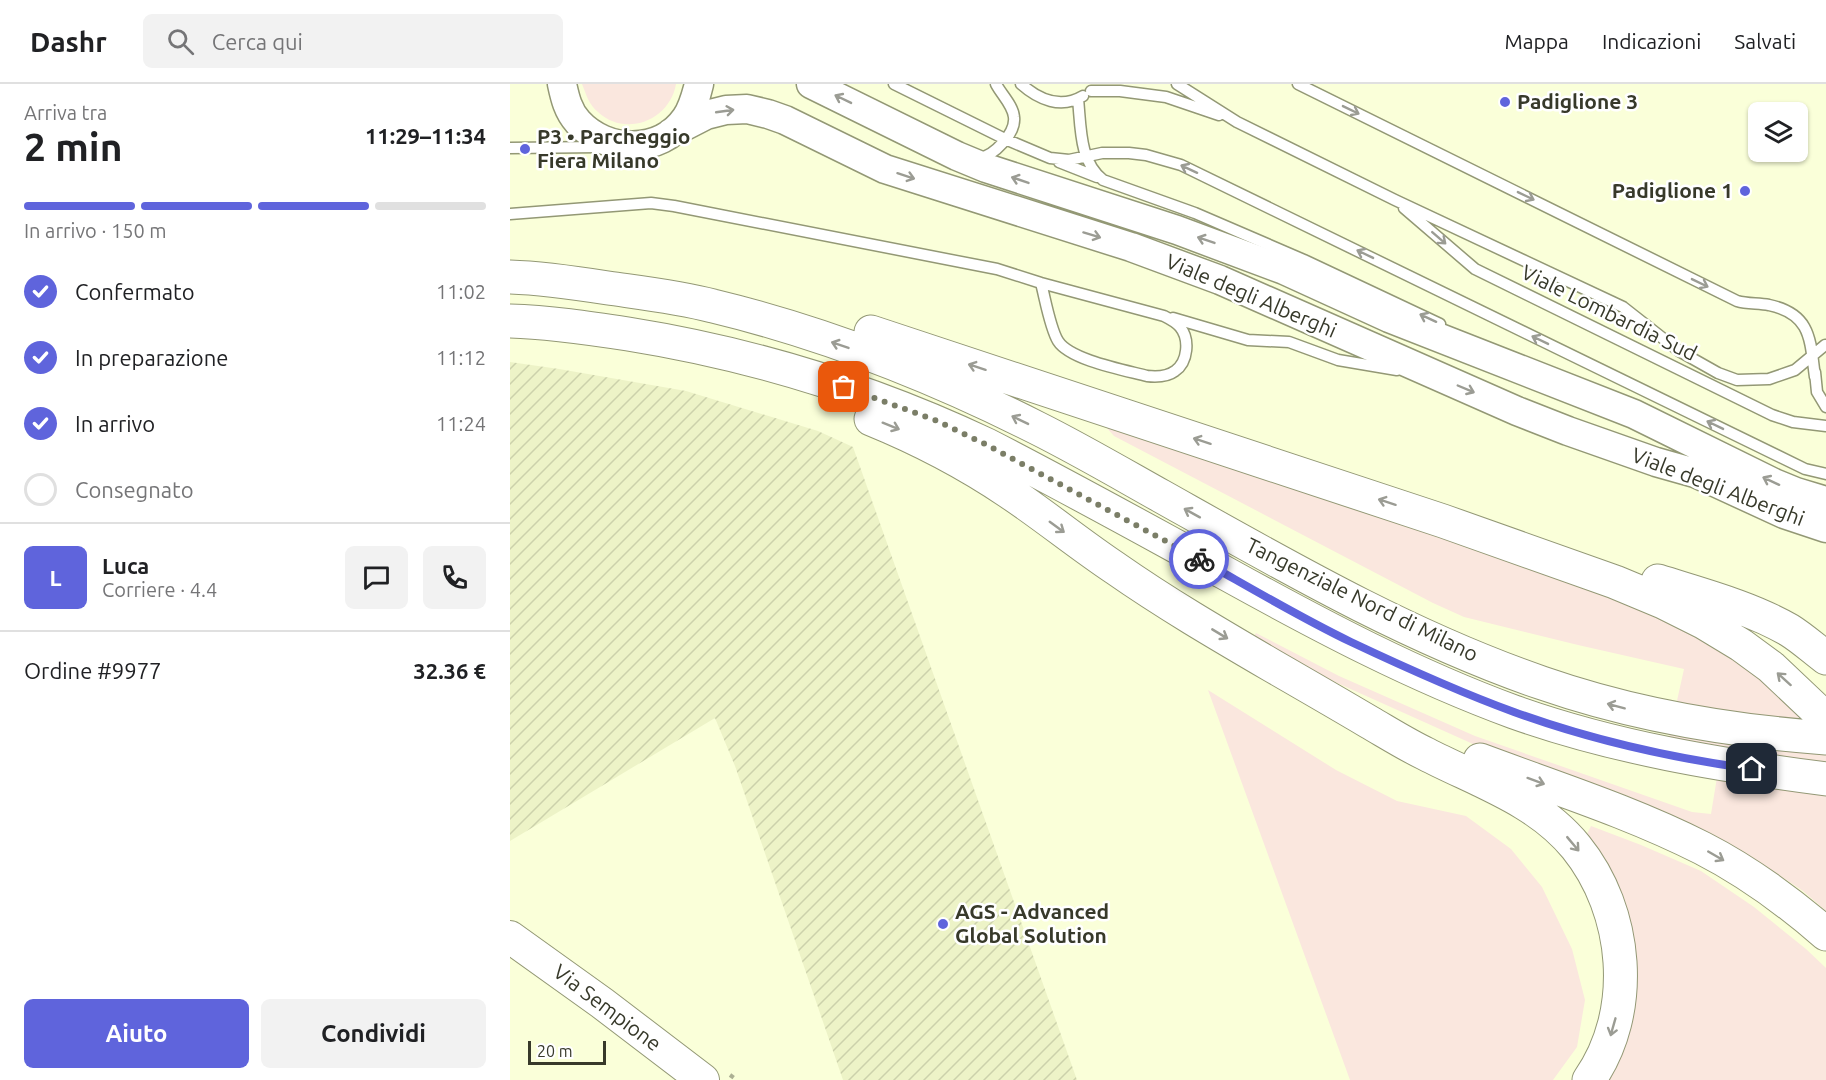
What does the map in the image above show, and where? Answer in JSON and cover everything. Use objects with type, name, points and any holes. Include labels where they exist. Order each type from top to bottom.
[{"type":"highway","points":[[524,277],[698,284],[753,294],[1443,521],[1615,582],[1703,622],[1771,667],[1826,719]]},
{"type":"highway","name":"Tangenziale Nord di Milano","points":[[524,277],[636,292],[710,305],[789,327],[900,366],[970,395],[1039,429],[1330,589],[1435,640],[1542,683],[1597,700],[1673,719],[1766,733],[1826,738]]},
{"type":"highway","name":"Tangenziale Nord di Milano","points":[[510,321],[530,321],[659,339],[788,369],[881,399],[935,420],[987,445],[1349,641],[1458,690],[1514,712],[1626,746],[1720,765],[1826,779]]},
{"type":"highway","points":[[659,339],[867,417],[943,451],[1011,493],[1124,575],[1271,665],[1424,754],[1527,805],[1549,820],[1578,849],[1592,871],[1613,920],[1620,952],[1620,996],[1617,1014],[1604,1055],[1589,1080]]},
{"type":"highway","points":[[1443,521],[1620,569],[1734,606],[1791,631],[1826,658]]},
{"type":"highway","points":[[1271,665],[1347,704],[1458,752],[1632,816],[1702,848],[1767,887],[1826,934]]},
{"type":"highway","points":[[1766,733],[1826,728]]},
{"type":"main road","name":"Via Sempione","points":[[510,937],[703,1080]]},
{"type":"street","points":[[562,84],[566,103],[571,112],[591,134],[608,142],[630,146]]},
{"type":"street","points":[[671,133],[685,119],[696,100],[699,84]]},
{"type":"street","name":"Viale degli Alberghi","points":[[812,84],[957,156],[1020,180],[1224,246],[1284,270],[1389,318],[1634,414],[1774,483],[1826,501]]},
{"type":"street","name":"Viale degli Alberghi","points":[[630,146],[652,143],[706,115],[726,110],[747,109],[768,114],[786,120],[885,169],[1131,247],[1200,273],[1568,431],[1695,473],[1784,514],[1826,528]]},
{"type":"lane","points":[[894,84],[1005,139],[1103,180],[1195,213],[1304,260],[1453,330]]},
{"type":"lane","points":[[957,156],[968,159],[983,158],[996,150],[1012,128],[1014,116],[996,84]]},
{"type":"lane","points":[[1021,84],[1033,94],[1047,101],[1063,102],[1078,99],[1094,88]]},
{"type":"lane","name":"Viale Lombardia Sud","points":[[1177,84],[1237,122],[1395,200],[1623,307],[1679,351],[1718,373],[1737,380],[1769,379],[1795,370],[1826,345]]},
{"type":"lane","points":[[1298,84],[1737,301],[1780,308],[1804,325],[1810,341],[1817,392],[1826,407]]},
{"type":"lane","name":"Viale Lombardia Sud","points":[[1094,88],[1166,97],[1237,122]]},
{"type":"lane","points":[[1078,99],[1086,156],[1095,174],[1103,180]]},
{"type":"lane","points":[[510,148],[630,146]]},
{"type":"lane","points":[[1050,158],[1069,159],[1114,152],[1146,155],[1181,165],[1805,469],[1826,474]]},
{"type":"lane","name":"Viale Lombardia Sud","points":[[1395,200],[1475,269],[1772,415],[1793,422],[1826,426]]},
{"type":"lane","points":[[510,214],[651,203],[674,206],[997,269],[1248,340],[1288,342],[1338,360],[1437,376]]},
{"type":"lane","points":[[1041,283],[1056,338],[1062,347],[1074,355],[1147,376],[1168,375],[1175,371],[1184,359],[1187,348],[1184,333],[1180,326],[1164,316]]},
{"type":"lane","points":[[1474,339],[1634,414]]},
{"type":"lane","points":[[1815,377],[1816,362],[1826,345]]},
{"type":"shaded area","points":[[582,84],[676,84],[672,97],[656,116],[633,124],[621,124],[609,120],[595,109]]},
{"type":"shaded area","points":[[510,362],[686,391],[818,431],[853,447],[1077,1080],[843,1080],[735,766],[715,718],[510,841]]},
{"type":"shaded area","points":[[1105,426],[1412,527],[1629,604],[1699,636],[1742,664],[1776,693],[1826,743],[1826,911],[1803,891],[1752,857],[1697,828],[1628,799],[1473,744],[1335,682],[1253,638],[1256,633],[1339,676],[1475,736],[1692,812],[1711,814],[1722,747],[1669,737],[1684,669],[1464,617],[1433,603],[1114,436]]},
{"type":"shaded area","points":[[1208,690],[1336,770],[1397,801],[1466,816],[1511,849],[1542,887],[1572,949],[1585,1000],[1577,1047],[1553,1080],[1350,1080]]},
{"type":"shaded area","points":[[1591,826],[1701,871],[1754,907],[1826,968],[1826,1080],[1608,1080],[1626,1042],[1634,1000],[1601,855],[1587,834]]},
{"type":"way so far","points":[[844,387],[935,420],[987,445],[1199,559]]},
{"type":"place","name":"Padiglione 3","points":[[1505,102]]},
{"type":"place","name":"P3 • Parcheggio Fiera Milano","points":[[525,149]]},
{"type":"place","name":"Padiglione 1","points":[[1745,191]]},
{"type":"place","name":"AGS - Advanced Global Solution","points":[[943,924]]},
{"type":"route","points":[[1199,559],[1349,641],[1458,690],[1514,712],[1626,746],[1720,765],[1752,769]]}]
